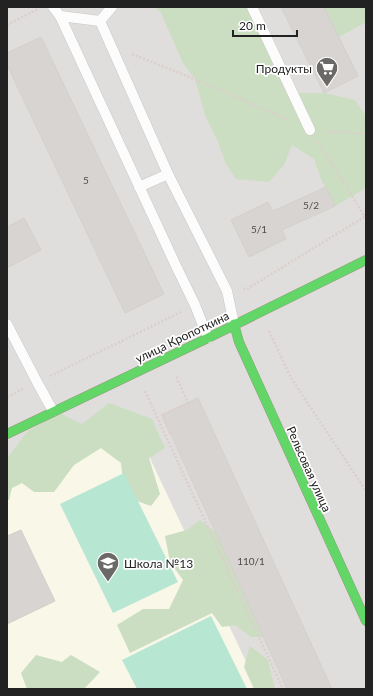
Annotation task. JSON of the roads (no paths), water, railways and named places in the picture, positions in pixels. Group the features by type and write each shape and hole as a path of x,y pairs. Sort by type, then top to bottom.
{"main road":[{"name":"улица Кропоткина","path":"7,434 208,338 366,260"},
{"name":"Рельсовая улица","path":"234,324 239,342 363,608 366,621"}],"lane":[{"path":"54,7 60,16 195,305 208,338"},
{"path":"100,21 112,7"},
{"path":"252,7 310,130"},
{"path":"60,16 100,21"},
{"path":"100,21 168,174 226,291 234,324"},
{"path":"139,187 168,174"},
{"path":"7,324 36,382 53,411"}],"place":[{"name":"Продукты","path":"327,88"},
{"name":"Школа №13","path":"108,582"}]}
